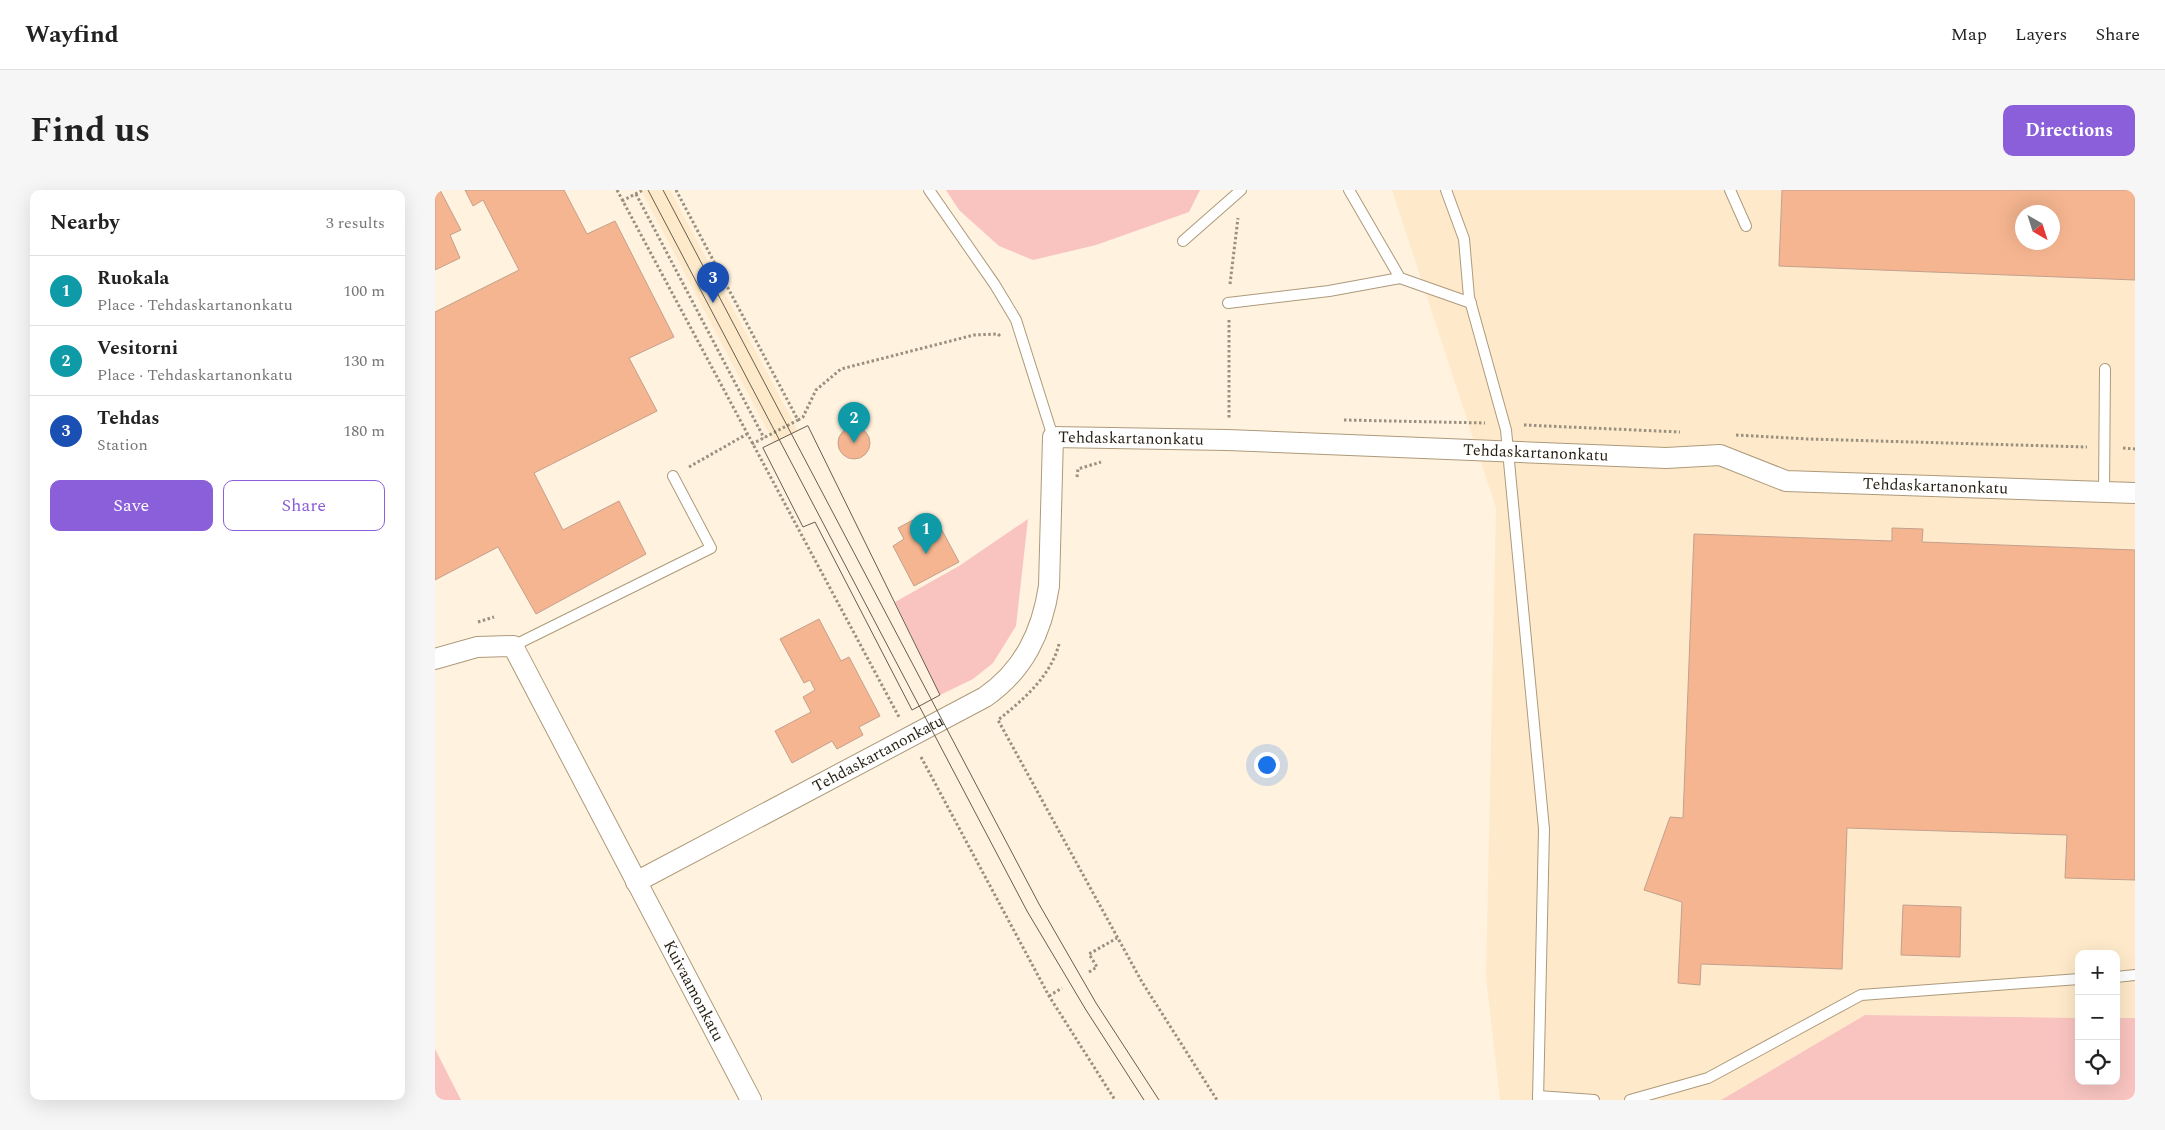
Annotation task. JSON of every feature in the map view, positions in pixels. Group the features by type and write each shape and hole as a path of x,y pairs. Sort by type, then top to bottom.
{"street":[{"name":"Tehdaskartanonkatu","path":"636,882 905,730 985,697 1001,686 1028,653 1038,634 1046,610 1049,586 1053,437 1227,440 1508,450 1666,458 1720,455 1786,481 2135,493"},
{"path":"435,659 477,647 513,646 636,882"},
{"name":"Kuivaamonkatu","path":"636,882 751,1100"}],"lane":[{"path":"929,190 995,285 1016,320 1053,437"},
{"path":"1183,242 1241,190"},
{"path":"1349,190 1400,278"},
{"path":"1446,190 1463,239 1471,303 1506,430 1544,829 1538,1098 1594,1100"},
{"path":"1730,190 1746,226"},
{"path":"1228,303 1329,291 1400,278 1471,303"},
{"path":"2104,492 2105,369"},
{"path":"513,646 711,548 673,476"},
{"path":"2120,977 2135,975"},
{"path":"1630,1100 1708,1078 1861,995 2075,979"}],"path":[{"path":"617,190 1049,996 1115,1100"},
{"path":"622,200 643,190"},
{"path":"676,190 798,420"},
{"path":"635,194 764,438"},
{"path":"1231,404 1228,303 1239,209"},
{"path":"752,444 803,417 816,390 841,369 974,335 999,334 1002,342"},
{"path":"707,458 747,434"},
{"path":"1730,434 1818,439 2135,449"},
{"path":"1076,486 1078,469 1110,460"},
{"path":"1059,642 1055,659 1026,697 998,720 1141,982 1217,1100"},
{"path":"1089,972 1097,967 1089,954 1117,937"},
{"path":"1049,996 1062,988"}],"shaded area":[{"path":"641,190 670,190 798,431 774,443"},
{"path":"946,190 1200,190 1189,212 1096,245 1033,260 999,246 959,210"},
{"path":"1392,190 2135,190 2135,1018 2120,1018 2120,950 2075,950 2075,1018 1865,1015 1721,1100 1500,1100 1486,977 1496,508"},
{"path":"1028,519 1016,626 993,663 973,679 940,695 895,602 959,566"},
{"path":"1865,1015 2075,1018 2075,1085 2120,1085 2120,1018 2135,1018 2135,1100 1721,1100"},
{"path":"435,1049 461,1100 435,1100"}],"building":[{"path":"435,190 440,190 461,230 450,235 460,258 435,270"},
{"path":"465,190 564,190 587,234 615,221 674,337 629,358 657,411 534,473 563,530 619,501 646,554 536,614 498,547 435,580 435,312 519,270 483,200 473,206"},
{"path":"1782,190 2135,190 2135,280 1779,266"},
{"path":"854,427 866,431 870,443 866,455 854,459 842,455 838,443 842,431"},
{"path":"913,520 919,530 937,521 959,562 914,586 893,546 904,539 898,528"},
{"path":"1892,528 1923,529 1922,542 2135,550 2135,880 2065,878 2067,835 1847,828 1842,969 1701,964 1700,985 1678,983 1682,902 1644,890 1670,817 1683,818 1694,534 1892,541"},
{"path":"819,619 841,661 849,657 880,716 859,727 863,735 837,749 832,741 792,763 775,731 811,712 803,697 815,690 810,680 804,683 780,639"},
{"path":"1903,905 1961,907 1960,957 1901,955"}],"tram line":[{"path":"648,190 1027,911 1086,1010 1144,1100"},
{"path":"663,190 1039,904 1096,1003 1159,1100"},
{"path":"808,426 940,695 912,710 815,522 803,527 763,448 808,426"}],"place":[{"name":"Tehdas","path":"713,303"},
{"name":"Vesitorni","path":"854,443"},
{"name":"Ruokala","path":"926,554"}]}
